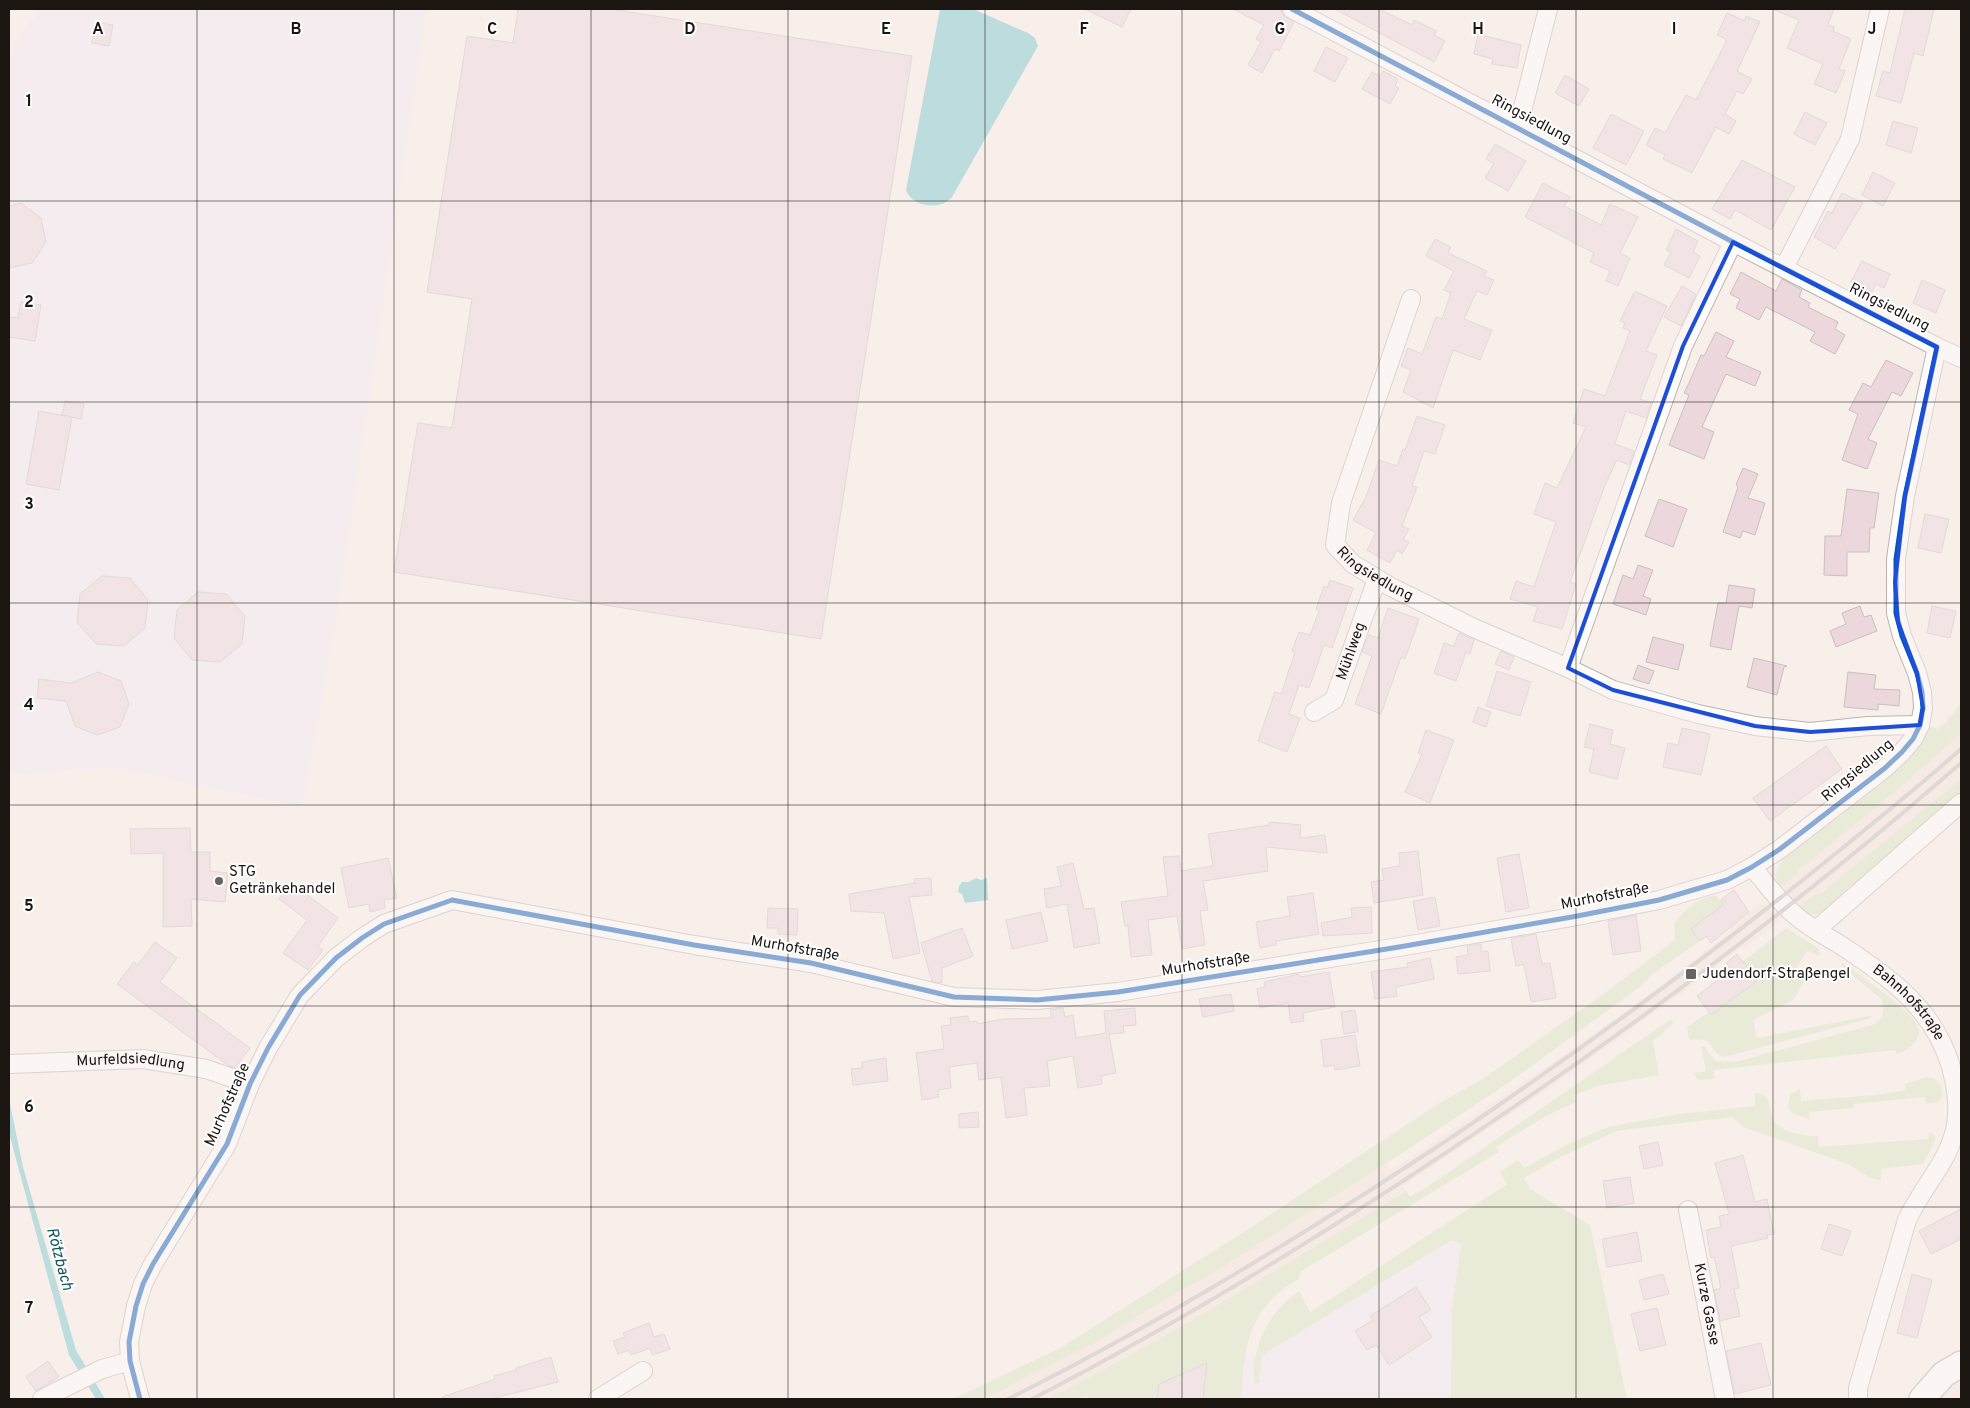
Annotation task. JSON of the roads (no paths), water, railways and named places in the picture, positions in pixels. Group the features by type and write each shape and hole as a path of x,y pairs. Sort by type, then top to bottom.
{"main road":[{"path":"1922,1399 1944,1374 1961,1364"}],"street":[{"name":"Ringsiedlung","path":"1292,9 1733,242 1937,347 1905,496 1896,567 1896,613 1922,692 1923,708 1920,725 1913,739 1885,768 1787,844 1752,867"},
{"name":"Ringsiedlung","path":"1518,127 1548,9"},
{"path":"1784,268 1850,139 1880,9"},
{"path":"1568,668 1683,346 1733,242"},
{"name":"Ringsiedlung","path":"1412,299 1341,503 1335,545 1353,564 1376,578 1476,629 1568,668 1613,690 1698,714 1755,726 1810,732 1868,726 1920,725"},
{"path":"1937,347 1961,358"},
{"name":"Mühlweg","path":"1314,712 1334,700 1376,578"},
{"path":"1752,867 1790,911 1816,930 1961,803"},
{"name":"Murhofstraße","path":"140,1399 130,1361 132,1323 144,1284 153,1264 227,1144 250,1084 268,1048 300,996 336,958 384,924 452,900 694,945 812,963 954,997 1037,1000 1118,992 1572,917 1658,900 1727,880 1752,867"},
{"name":"Bahnhofstraße","path":"1816,930 1872,967 1916,1004 1938,1034 1958,1074 1955,1132 1945,1158 1917,1200 1907,1220 1858,1388 1858,1399"},
{"name":"Murfeldsiedlung","path":"11,1064 143,1058 206,1069 250,1084"},
{"name":"Kurze Gasse","path":"1688,1210 1726,1399"},
{"path":"42,1399 102,1369 130,1361"},
{"path":"598,1399 643,1371"}],"water":[{"path":"940,9 973,9 1028,33 1035,38 1038,46 952,197 941,204 927,205 914,200 906,190"},
{"path":"976,878 981,880 987,878 988,900 965,903 962,894 958,892 959,886 962,882 969,882"},
{"path":"9,1099 23,1167 76,1350 105,1399 96,1399 69,1355 9,1133"}],"railway":[{"path":"1008,1399 1124,1338 1237,1273 1458,1133 1557,1065 1703,958 1845,846 1961,749"},
{"path":"1032,1399 1174,1322 1267,1267 1403,1181 1548,1084 1690,982 1759,929 1895,820 1961,763"}],"place":[{"name":"STG Getränkehandel","path":"219,881"},
{"name":"Judendorf-Straßengel","path":"1691,974"}],"water label":[{"name":"Rötzbach","path":"59,1259"}]}
